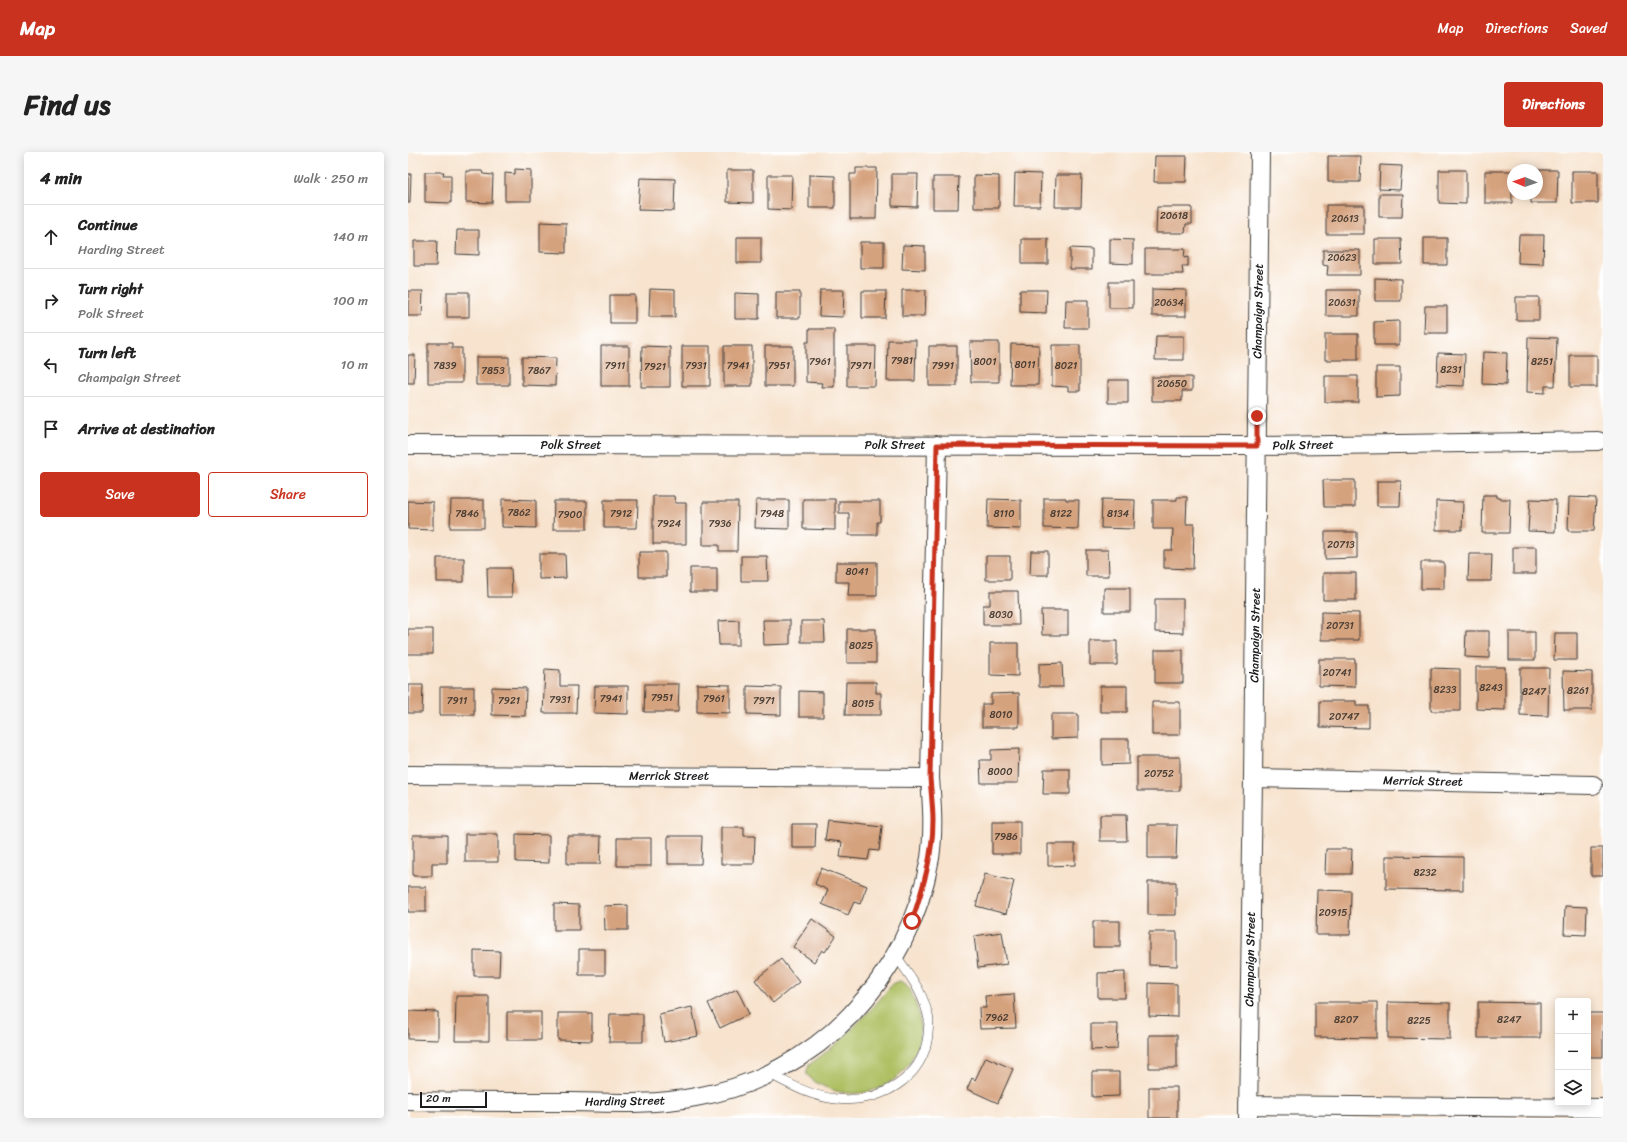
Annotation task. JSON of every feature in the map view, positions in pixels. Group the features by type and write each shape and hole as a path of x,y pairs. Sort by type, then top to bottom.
{"street":[{"name":"Champaign Street","path":"1248,1112 1260,152"},
{"name":"Polk Street","path":"408,445 1257,446 1601,441"},
{"name":"Harding Street","path":"408,1101 648,1103 696,1097 736,1086 790,1062 821,1041 846,1020 864,1001 896,956 912,921 922,891 930,856 933,821 930,778 937,445"},
{"name":"Merrick Street","path":"408,775 930,778"},
{"name":"Merrick Street","path":"1253,778 1598,783"},
{"path":"1248,1112 1603,1108"}],"lane":[{"path":"768,1073 803,1092 836,1099 868,1099 895,1086 915,1070 926,1047 929,1021 920,989 896,956"}],"green space":[{"path":"900,981 908,986 911,992 920,1023 918,1043 911,1061 899,1075 883,1086 865,1092 845,1093 825,1087 810,1078 806,1073 809,1065 840,1041 876,1004 893,983"}],"building":[{"path":"1155,156 1187,156 1186,182 1154,182"},
{"path":"1328,156 1361,156 1360,182 1328,182"},
{"path":"1380,165 1402,166 1400,190 1379,189"},
{"path":"856,168 877,168 876,219 850,219 850,174 856,174"},
{"path":"515,169 531,170 531,201 505,201 505,173 515,174"},
{"path":"727,170 753,170 753,203 727,202"},
{"path":"1439,170 1466,170 1466,204 1439,203"},
{"path":"1543,170 1558,170 1557,203 1531,203 1531,200 1543,200"},
{"path":"466,171 482,171 483,174 493,175 492,203 466,202"},
{"path":"1485,171 1507,171 1507,200 1512,200 1512,203 1485,203"},
{"path":"1572,171 1598,171 1598,203 1572,203"},
{"path":"425,172 444,172 443,175 451,175 451,203 425,202"},
{"path":"1015,173 1041,174 1040,206 1014,206"},
{"path":"408,174 411,174 410,203 408,203"},
{"path":"892,174 918,174 917,207 892,206"},
{"path":"768,175 792,175 791,210 768,209"},
{"path":"809,175 835,176 835,208 809,208"},
{"path":"974,175 999,176 999,208 974,208"},
{"path":"1056,175 1082,175 1081,207 1055,207"},
{"path":"933,177 959,177 958,209 933,209"},
{"path":"640,178 675,179 674,211 638,210"},
{"path":"1379,194 1403,194 1402,217 1379,217"},
{"path":"1326,205 1364,205 1364,234 1326,234"},
{"path":"1157,207 1192,207 1192,224 1186,224 1185,233 1156,233"},
{"path":"540,222 566,223 566,253 540,252"},
{"path":"457,230 479,230 479,255 456,254"},
{"path":"1519,235 1544,235 1543,264 1518,263"},
{"path":"737,237 761,237 761,263 737,263"},
{"path":"1424,238 1447,238 1447,265 1424,265"},
{"path":"1022,239 1048,239 1048,264 1022,264"},
{"path":"1110,239 1133,240 1133,264 1110,263"},
{"path":"1375,239 1401,239 1402,264 1375,264"},
{"path":"414,241 437,241 436,266 414,266"},
{"path":"860,242 884,242 884,268 860,268"},
{"path":"903,245 925,246 925,270 902,269"},
{"path":"1070,248 1092,249 1092,269 1070,269"},
{"path":"1145,249 1185,249 1184,258 1188,257 1188,266 1182,266 1183,274 1145,274"},
{"path":"1323,250 1360,250 1360,275 1327,275 1328,266 1323,265"},
{"path":"1375,278 1401,279 1401,301 1375,301"},
{"path":"1109,282 1133,282 1133,308 1109,308"},
{"path":"650,289 675,290 675,317 649,317"},
{"path":"1152,289 1186,290 1186,316 1152,316"},
{"path":"820,290 844,290 843,317 819,316"},
{"path":"902,290 926,290 925,316 902,316"},
{"path":"1020,290 1047,290 1046,313 1020,312"},
{"path":"1326,290 1359,290 1359,316 1326,316"},
{"path":"408,291 423,291 422,316 408,316"},
{"path":"862,291 886,291 885,318 862,318"},
{"path":"447,292 469,292 469,317 447,317"},
{"path":"776,292 800,292 800,318 776,318"},
{"path":"735,293 759,294 759,319 735,319"},
{"path":"610,295 635,295 635,323 610,323"},
{"path":"1516,297 1539,297 1539,320 1516,320"},
{"path":"1066,300 1088,300 1088,328 1065,328"},
{"path":"1425,306 1447,306 1447,333 1424,333"},
{"path":"1399,321 1399,345 1374,345 1374,322"},
{"path":"809,329 834,329 834,387 821,387 822,383 806,382 806,342 809,342"},
{"path":"1325,334 1358,334 1358,360 1325,360"},
{"path":"1156,336 1184,336 1184,360 1155,360"},
{"path":"1528,337 1557,338 1555,386 1545,386 1545,393 1527,392"},
{"path":"888,340 916,340 915,381 887,381"},
{"path":"970,342 999,342 999,382 971,382"},
{"path":"428,343 452,343 452,348 462,348 462,383 428,383"},
{"path":"1011,344 1039,345 1038,385 1010,385"},
{"path":"1052,345 1080,345 1080,391 1068,391 1068,387 1052,386"},
{"path":"601,346 629,346 629,386 601,386"},
{"path":"642,346 670,347 670,387 641,387"},
{"path":"682,346 710,346 710,386 682,386"},
{"path":"724,346 752,346 752,386 724,386"},
{"path":"765,346 793,346 793,386 765,386"},
{"path":"847,346 876,346 875,386 847,386"},
{"path":"929,346 957,346 957,386 929,386"},
{"path":"1483,352 1507,353 1506,385 1482,384"},
{"path":"1438,353 1465,354 1464,386 1437,385"},
{"path":"408,355 415,355 414,383 408,383"},
{"path":"1570,355 1597,355 1597,387 1570,387"},
{"path":"476,357 509,357 509,385 476,385"},
{"path":"522,357 556,358 555,386 522,385"},
{"path":"1376,367 1400,367 1400,396 1376,397"},
{"path":"1325,376 1358,376 1358,402 1325,402"},
{"path":"1152,377 1192,377 1192,391 1182,391 1182,401 1152,401"},
{"path":"1108,380 1128,380 1128,403 1108,403"},
{"path":"1323,480 1355,480 1355,507 1324,507"},
{"path":"1377,481 1401,481 1400,506 1377,506"},
{"path":"1483,495 1497,495 1497,498 1500,499 1510,499 1509,533 1482,533"},
{"path":"653,496 674,496 675,503 686,503 686,544 653,544"},
{"path":"1177,497 1187,497 1186,524 1194,524 1193,569 1164,568 1164,550 1172,550 1173,529 1153,529 1153,500 1177,500"},
{"path":"1569,497 1596,498 1594,531 1568,531"},
{"path":"1044,498 1066,498 1066,500 1079,500 1078,529 1044,528"},
{"path":"502,499 536,500 536,528 502,527"},
{"path":"803,499 835,499 835,530 803,529"},
{"path":"988,499 1021,500 1021,529 987,528"},
{"path":"1102,499 1135,500 1134,529 1101,528"},
{"path":"1530,499 1556,500 1555,532 1528,531"},
{"path":"451,500 484,500 484,528 450,528"},
{"path":"604,500 638,500 637,528 604,528"},
{"path":"756,500 789,500 789,529 755,528"},
{"path":"408,501 433,502 433,530 408,529"},
{"path":"554,501 587,501 587,529 553,529"},
{"path":"839,501 880,501 880,522 877,522 877,535 849,535 849,513 839,513"},
{"path":"1436,501 1463,502 1462,530 1436,530"},
{"path":"703,502 738,502 737,551 719,551 719,545 703,545"},
{"path":"1325,532 1357,532 1357,558 1325,559"},
{"path":"1513,547 1536,547 1536,574 1513,574"},
{"path":"1086,550 1108,550 1109,576 1086,576"},
{"path":"1031,551 1048,551 1048,575 1030,575"},
{"path":"639,552 666,552 666,577 639,577"},
{"path":"539,554 565,554 566,578 539,579"},
{"path":"1469,554 1492,554 1491,581 1468,581"},
{"path":"741,556 767,556 768,581 741,581"},
{"path":"986,556 1010,556 1010,580 986,580"},
{"path":"437,558 464,558 464,582 437,582"},
{"path":"836,562 877,562 877,596 848,596 849,582 836,582"},
{"path":"1421,562 1444,562 1444,589 1421,589"},
{"path":"487,568 511,568 512,597 488,597"},
{"path":"690,568 717,568 717,592 690,592"},
{"path":"1323,573 1356,573 1356,600 1323,600"},
{"path":"1104,588 1130,588 1130,612 1104,612"},
{"path":"990,591 1018,591 1019,625 983,625 983,605 990,605"},
{"path":"1155,599 1183,599 1183,633 1155,632"},
{"path":"1041,610 1068,610 1068,635 1042,635"},
{"path":"1321,612 1359,613 1359,640 1321,640"},
{"path":"739,620 739,645 719,645 718,621"},
{"path":"763,620 790,620 790,644 764,645"},
{"path":"801,621 824,621 825,642 801,642"},
{"path":"408,629 433,629 433,654 408,654"},
{"path":"847,629 876,629 876,663 847,663"},
{"path":"1466,631 1489,631 1489,658 1465,657"},
{"path":"1509,632 1535,632 1535,660 1509,660"},
{"path":"1555,633 1577,633 1577,660 1554,660"},
{"path":"1090,641 1117,641 1117,665 1090,665"},
{"path":"990,643 1018,643 1018,676 990,675"},
{"path":"1155,650 1183,650 1183,683 1155,683"},
{"path":"1319,659 1355,659 1355,687 1319,686"},
{"path":"1062,663 1063,687 1039,687 1039,664"},
{"path":"1476,667 1505,667 1505,710 1476,709"},
{"path":"1431,668 1460,669 1460,711 1431,711"},
{"path":"1520,668 1549,668 1548,716 1520,715"},
{"path":"545,669 560,670 560,686 577,686 576,713 543,713"},
{"path":"1563,671 1592,672 1592,710 1564,710"},
{"path":"846,682 876,682 876,693 881,693 881,715 845,715"},
{"path":"645,684 679,684 678,712 644,712"},
{"path":"697,684 730,685 730,713 697,712"},
{"path":"408,685 423,685 422,713 408,713"},
{"path":"595,686 628,686 628,714 594,713"},
{"path":"747,686 781,687 781,715 747,714"},
{"path":"1100,686 1127,686 1127,712 1100,712"},
{"path":"440,687 474,687 474,715 440,715"},
{"path":"492,687 526,688 525,716 492,715"},
{"path":"799,691 823,692 823,717 799,717"},
{"path":"1019,693 1019,727 982,727 982,704 991,704 991,694"},
{"path":"1320,701 1356,701 1356,706 1369,706 1369,728 1320,727"},
{"path":"1152,702 1180,702 1180,735 1152,735"},
{"path":"1051,714 1078,714 1078,738 1051,739"},
{"path":"1102,739 1129,739 1129,764 1102,765"},
{"path":"1019,749 1018,783 981,783 980,760 991,760 991,750"},
{"path":"1137,757 1180,757 1180,791 1137,791"},
{"path":"1044,769 1070,769 1070,794 1043,794"},
{"path":"1100,815 1126,815 1127,841 1100,841"},
{"path":"828,820 882,826 879,851 870,850 868,860 840,857 842,842 825,840"},
{"path":"992,821 1020,821 1020,854 992,854"},
{"path":"792,824 816,824 815,848 792,848"},
{"path":"1148,825 1177,825 1176,858 1148,858"},
{"path":"721,827 744,827 744,836 755,836 754,864 721,864"},
{"path":"465,834 498,834 498,862 465,862"},
{"path":"516,834 549,835 549,863 516,862"},
{"path":"413,835 447,835 447,863 432,863 432,876 413,876"},
{"path":"567,836 601,836 600,864 567,864"},
{"path":"668,836 702,836 701,864 668,864"},
{"path":"617,838 651,838 651,866 617,866"},
{"path":"1048,844 1075,844 1075,865 1048,866"},
{"path":"1591,848 1603,848 1603,876 1591,876"},
{"path":"1326,849 1352,849 1351,874 1325,874"},
{"path":"1386,856 1463,857 1463,890 1386,889"},
{"path":"821,868 867,886 860,904 854,902 848,915 822,904 828,890 815,884"},
{"path":"985,874 1014,881 1006,914 976,906"},
{"path":"1148,882 1176,882 1176,915 1148,915"},
{"path":"408,887 426,887 426,912 408,912"},
{"path":"1317,890 1351,891 1350,935 1316,935"},
{"path":"554,904 579,905 579,930 554,930"},
{"path":"628,905 628,930 605,930 604,906"},
{"path":"1565,906 1587,907 1586,935 1564,934"},
{"path":"812,919 836,936 825,952 822,950 814,962 793,947"},
{"path":"1093,921 1120,921 1120,947 1093,947"},
{"path":"1002,932 1007,964 978,968 974,936"},
{"path":"1149,932 1177,932 1177,966 1149,965"},
{"path":"579,949 605,949 605,975 579,975"},
{"path":"474,950 500,951 499,976 474,976"},
{"path":"781,959 799,982 773,1003 755,980"},
{"path":"1125,972 1125,998 1098,998 1098,973"},
{"path":"1149,983 1177,984 1177,1017 1149,1016"},
{"path":"737,989 749,1014 720,1028 708,1003"},
{"path":"1014,994 1016,1028 980,1029 979,1008 986,1008 985,996"},
{"path":"456,996 489,996 489,1041 455,1041"},
{"path":"1315,1002 1377,1002 1377,1038 1315,1037"},
{"path":"1388,1002 1450,1003 1450,1039 1388,1038"},
{"path":"1478,1002 1540,1003 1540,1038 1478,1038"},
{"path":"692,1007 698,1036 664,1042 659,1014"},
{"path":"408,1011 438,1012 438,1040 408,1039"},
{"path":"507,1012 541,1012 541,1040 507,1040"},
{"path":"558,1013 592,1013 592,1041 558,1040"},
{"path":"1591,1013 1603,1013 1603,1057 1591,1057"},
{"path":"610,1014 643,1014 643,1042 609,1042"},
{"path":"1091,1024 1118,1024 1117,1049 1091,1050"},
{"path":"1149,1035 1177,1035 1177,1068 1149,1068"},
{"path":"986,1057 1013,1069 998,1103 967,1089 972,1078 975,1080"},
{"path":"1092,1072 1119,1072 1119,1096 1092,1097"},
{"path":"1149,1087 1177,1087 1177,1118 1149,1118"}],"route":[{"path":"912,921 922,891 930,856 933,821 930,778 937,445 1257,446 1257,416"}]}
